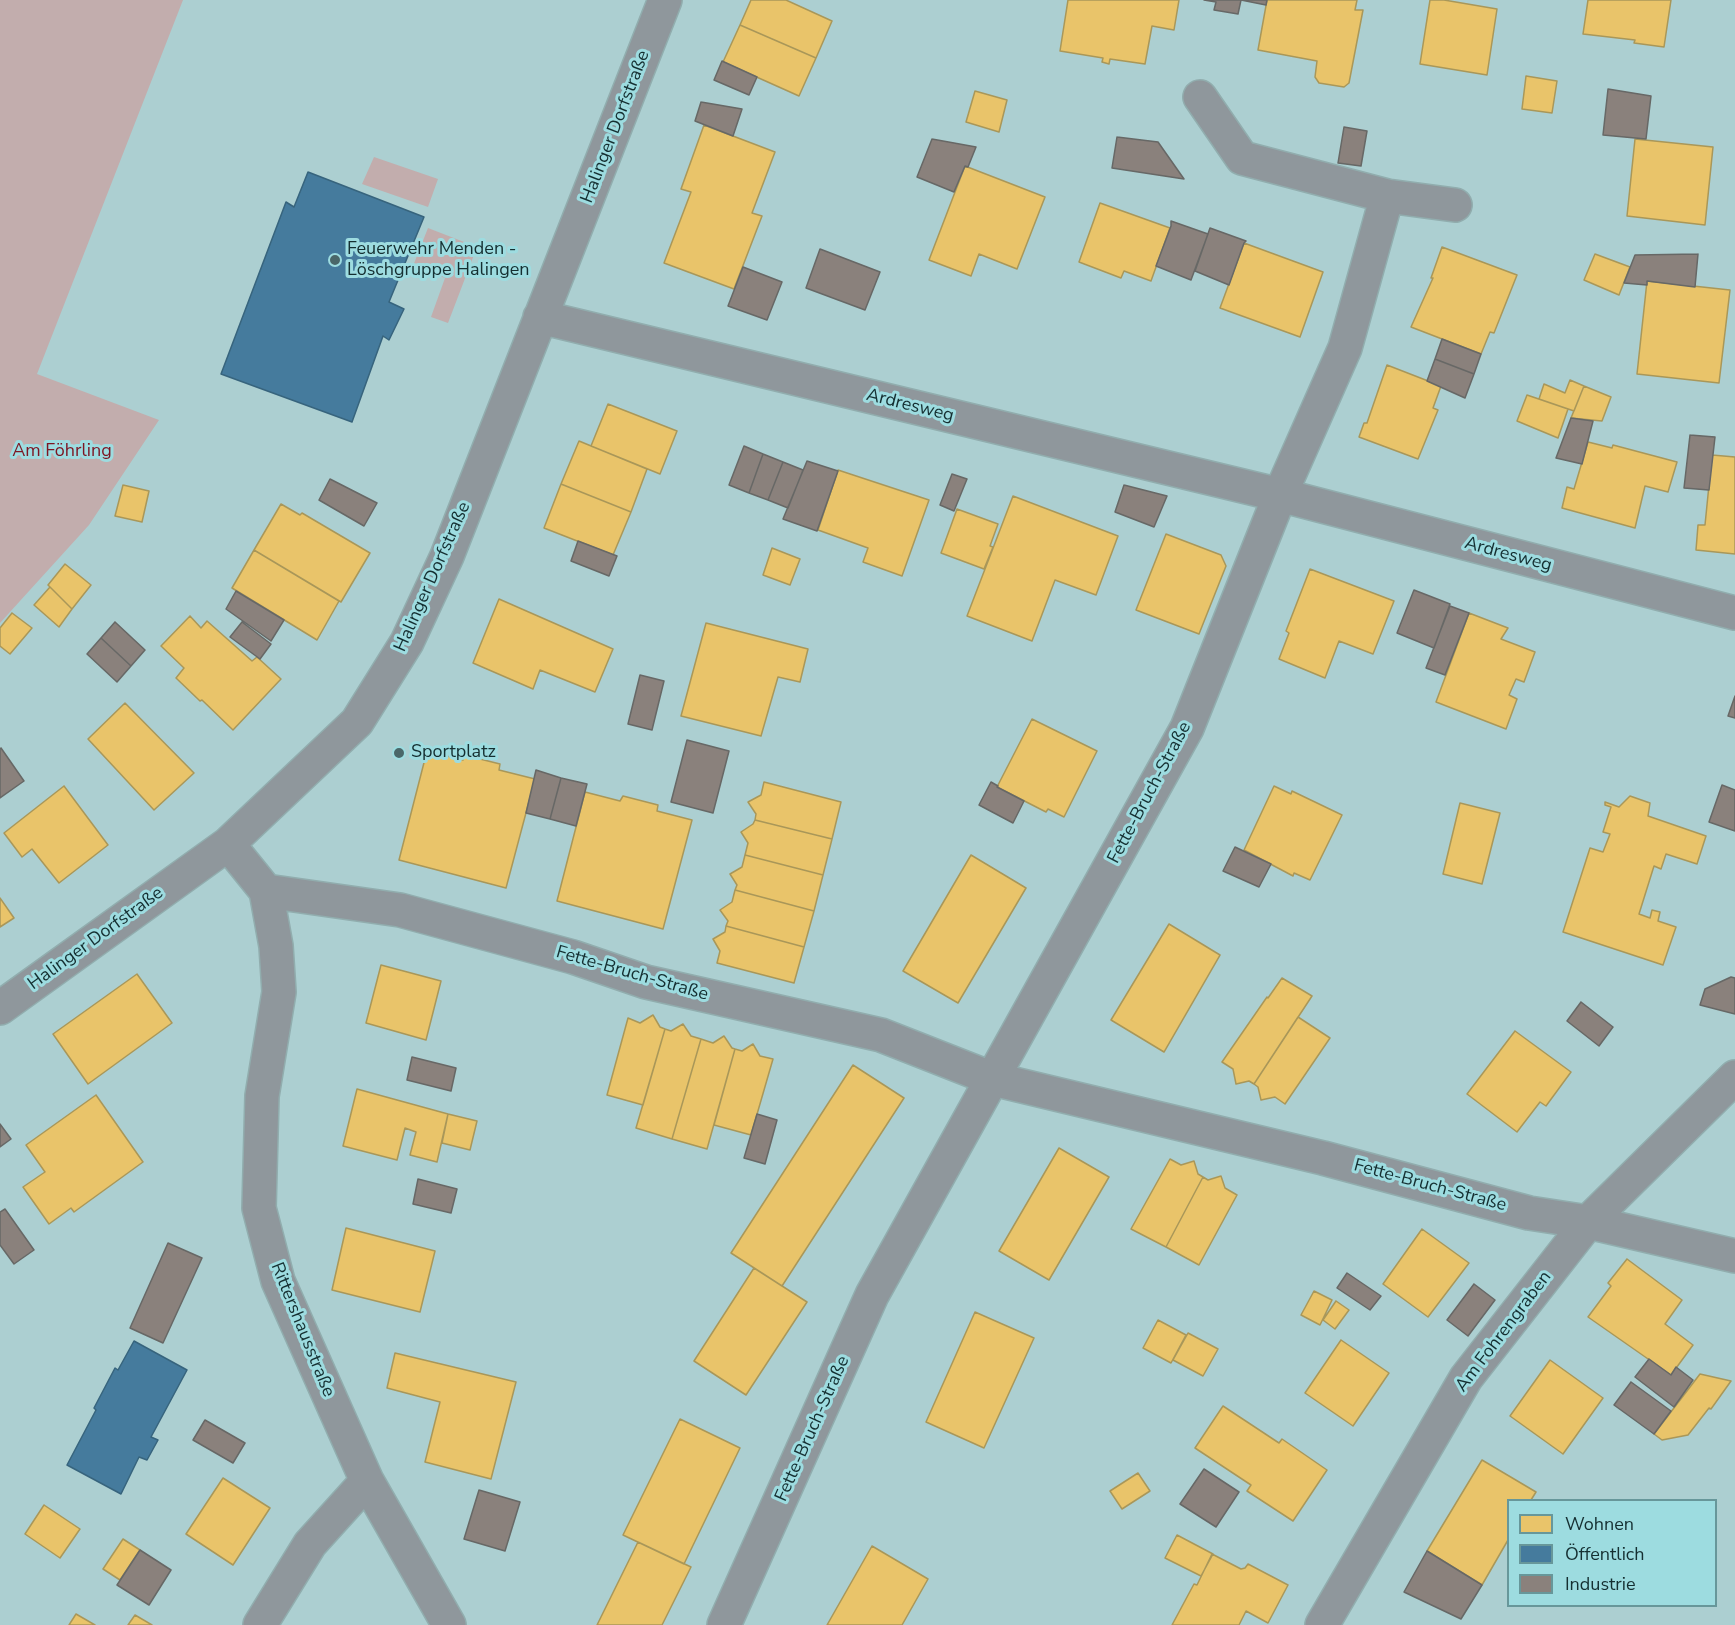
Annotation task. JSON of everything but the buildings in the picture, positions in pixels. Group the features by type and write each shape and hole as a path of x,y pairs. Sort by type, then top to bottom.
{"street":[{"name":"Halinger Dorfstraße","path":"0,1008 228,844 357,722 407,642 447,556 665,0"},
{"path":"1200,97 1242,158 1387,196 1455,205"},
{"path":"1280,495 1345,348 1387,196"},
{"name":"Ardresweg","path":"540,317 1280,495 1735,614"},
{"name":"Fette-Bruch-Straße","path":"724,1625 872,1295 1186,728 1280,495"},
{"name":"Rittershausstraße","path":"228,844 266,891 276,946 279,992 262,1096 259,1208 278,1281 367,1481 449,1625"},
{"name":"Fette-Bruch-Straße","path":"266,891 400,910 573,957 646,982 881,1035 993,1079 1323,1158 1530,1213 1588,1222 1735,1256"},
{"name":"Am Fohrengraben","path":"1322,1625 1466,1378 1588,1222 1735,1077"},
{"path":"260,1625 310,1544 367,1481"}],"green space":[{"name":"Am Föhrling","path":"0,0 183,0 37,374 159,420 89,525 0,623"},
{"path":"374,157 438,179 428,207 362,184"},
{"path":"428,228 477,247 448,323 431,317 445,278 413,266"}],"place":[{"name":"Feuerwehr Menden - Löschgruppe Halingen","path":"335,260"},
{"name":"Sportplatz","path":"399,753"}]}
